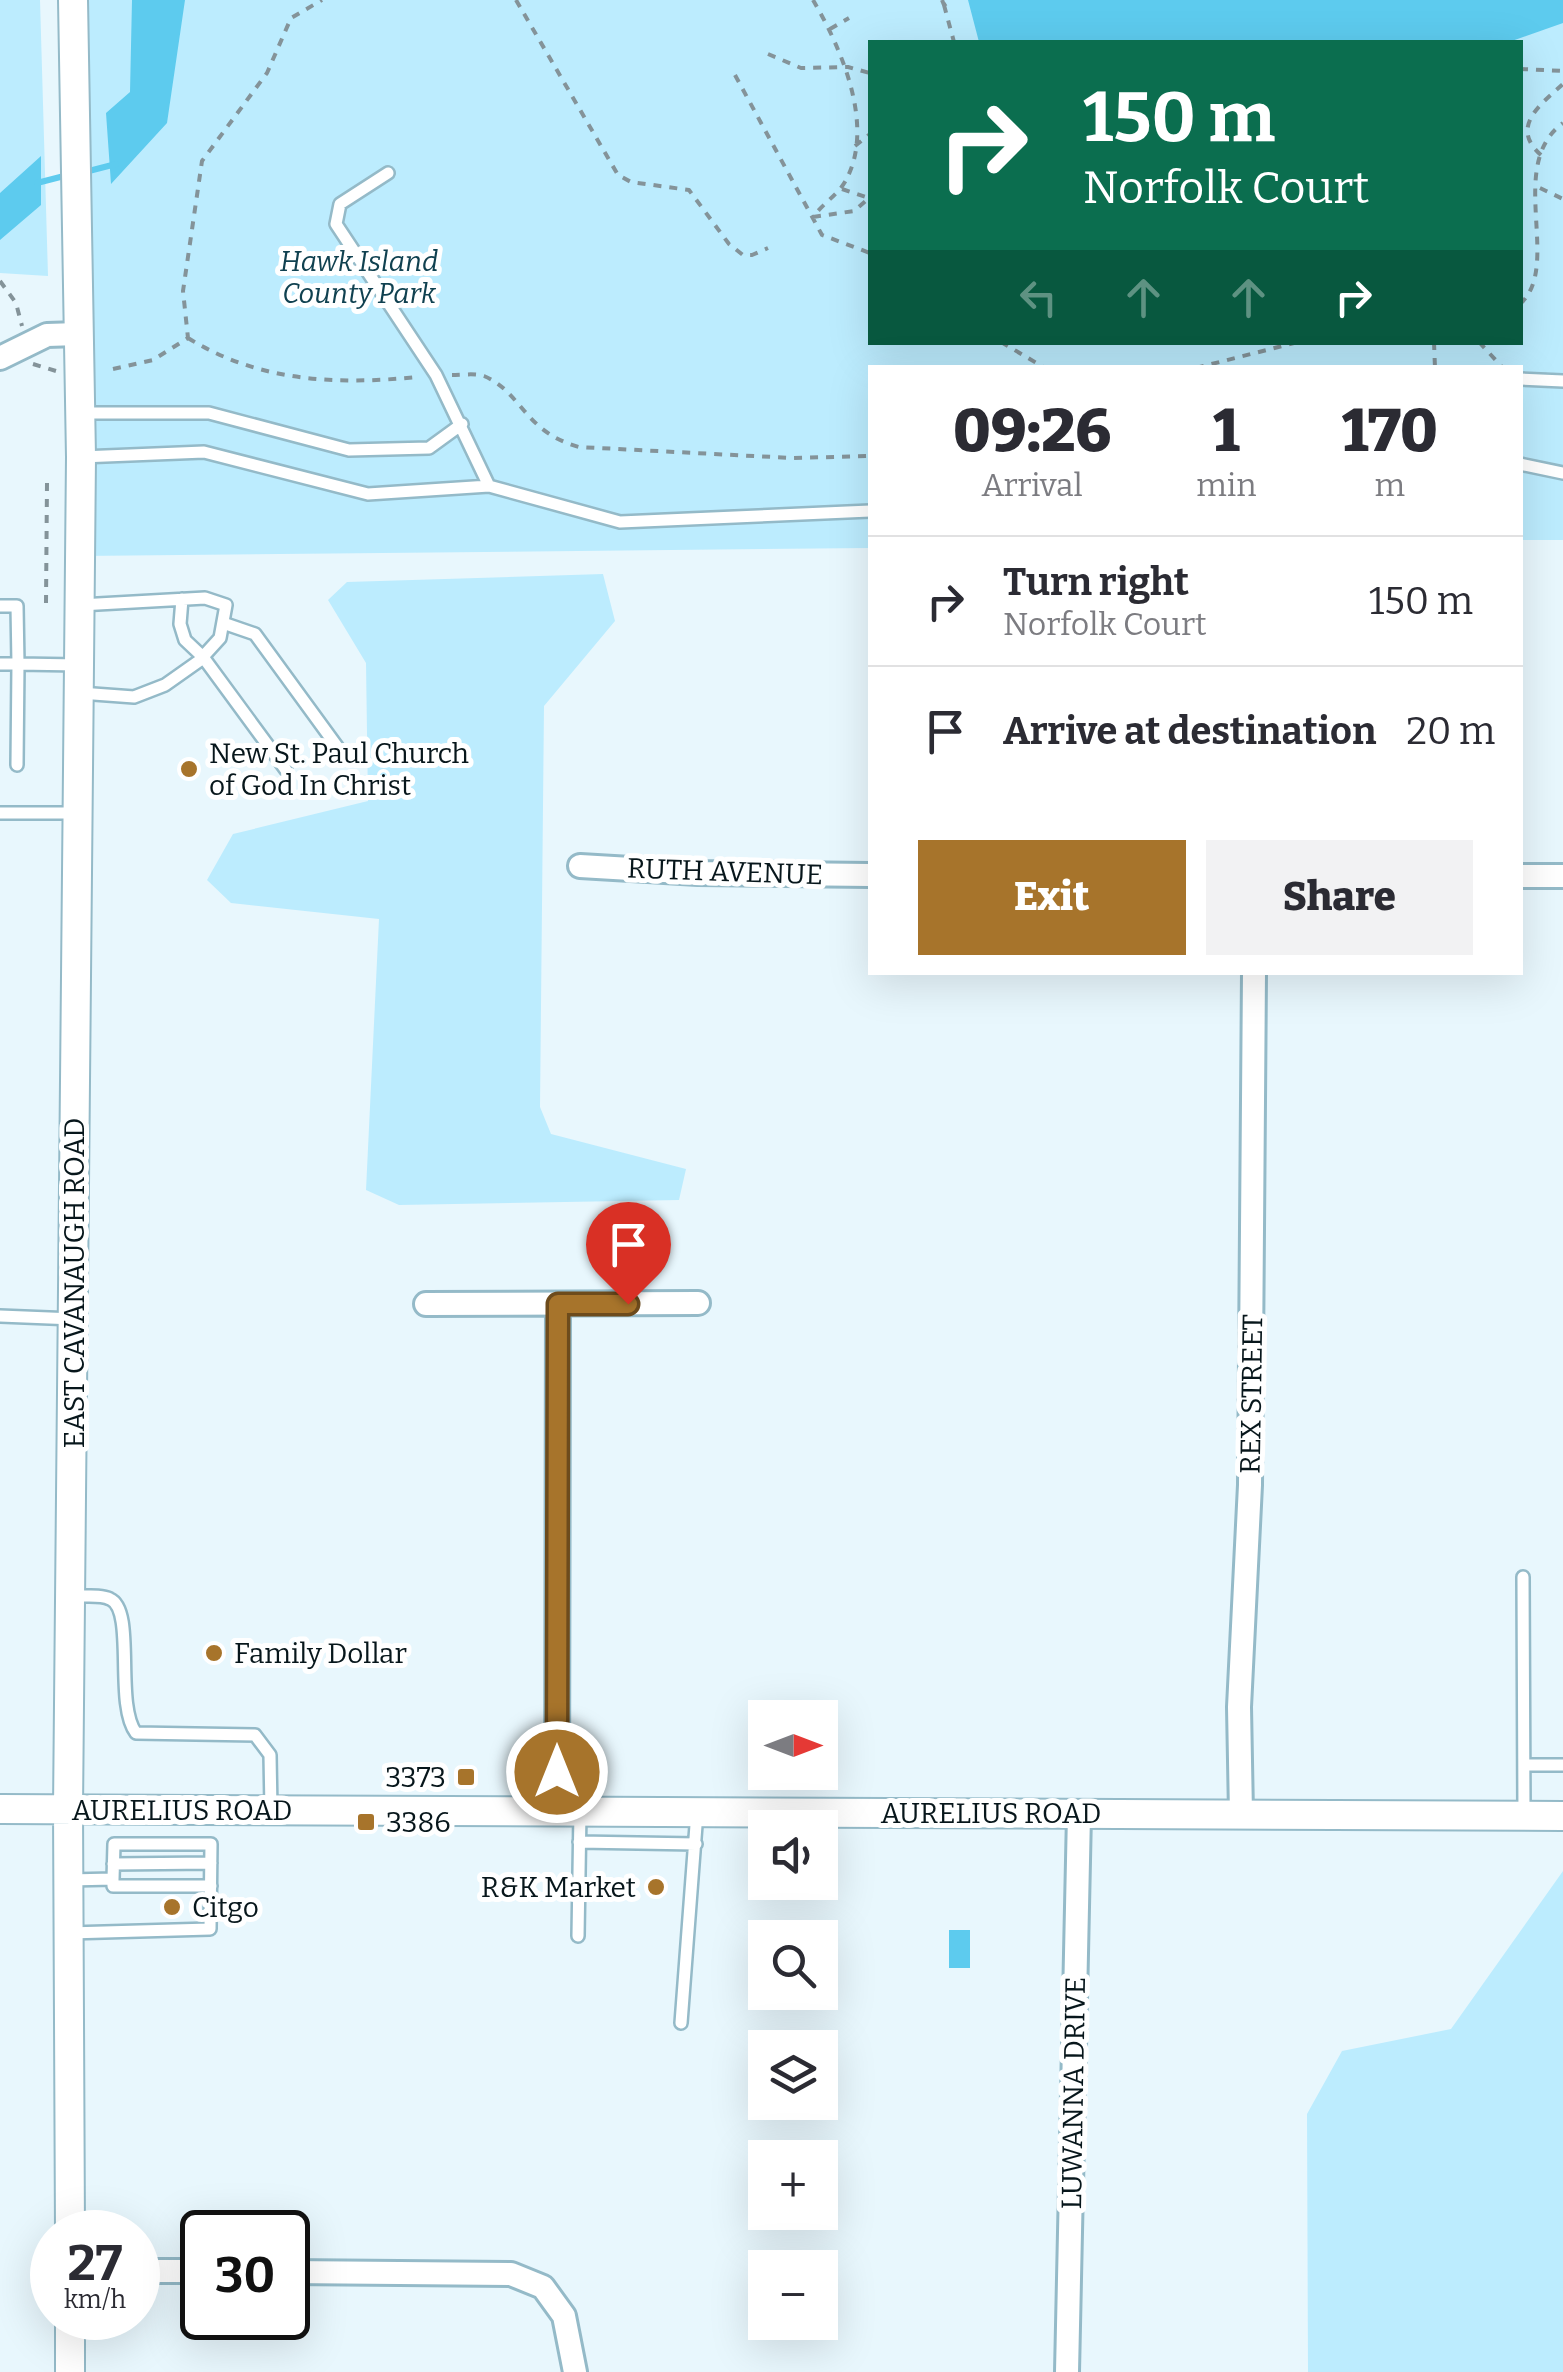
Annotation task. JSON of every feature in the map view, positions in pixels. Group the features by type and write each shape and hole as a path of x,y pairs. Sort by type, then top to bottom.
{"street":[{"name":"EAST CAVANAUGH ROAD","path":"70,2210 68,1809 81,457 73,0"},
{"path":"0,358 47,335 78,334"},
{"name":"RUTH AVENUE","path":"580,866 698,874 868,875"},
{"path":"1523,876 1563,876"},
{"name":"REX STREET","path":"1241,1814 1240,1668 1250,1485 1254,975"},
{"path":"426,1304 698,1303"},
{"path":"558,1304 568,1811"},
{"name":"AURELIUS ROAD","path":"0,1809 1563,1816"},
{"name":"LUWANNA DRIVE","path":"1067,2372 1079,1814"},
{"path":"310,2272 512,2274 543,2286 564,2316 575,2372"},
{"path":"70,2340 70,2372"}],"lane":[{"path":"388,173 340,204 336,224 436,375 489,486"},
{"path":"1523,379 1563,381"},
{"path":"81,413 210,413 349,450 429,448 462,424"},
{"path":"81,457 204,452 368,494 489,486 620,522 868,510"},
{"path":"1523,465 1563,474"},
{"path":"0,664 18,664 79,679 134,697 165,685 203,657 220,638 226,605 204,598 80,605"},
{"path":"182,599 180,624 185,640 203,657 286,770"},
{"path":"0,606 17,606 17,766"},
{"path":"223,623 254,634 341,752"},
{"path":"0,813 78,813"},
{"path":"0,1316 74,1319"},
{"path":"1523,1577 1524,1816"},
{"path":"71,1596 108,1598 118,1604 124,1623 125,1718 136,1733 255,1735 270,1754 271,1810"},
{"path":"1524,1765 1563,1765"},
{"path":"568,1811 579,1842 578,1936"},
{"path":"681,2024 697,1812"},
{"path":"579,1842 696,1844"},
{"path":"69,1933 210,1929 211,1886 211,1844 114,1844 113,1886 211,1886"},
{"path":"113,1864 211,1864"},
{"path":"69,1880 113,1879"}],"path":[{"path":"188,338 183,291 202,161 267,73 292,18 322,0"},
{"path":"516,0 618,176 631,182 688,190 735,250 752,255 768,248"},
{"path":"813,0 848,67 855,146 850,174 841,189 813,216"},
{"path":"952,0 943,2 953,40"},
{"path":"830,29 849,18"},
{"path":"768,54 801,68 848,67 868,73"},
{"path":"1523,69 1563,71"},
{"path":"735,75 822,235 868,252"},
{"path":"1542,155 1532,146 1527,122 1531,113 1563,84"},
{"path":"1523,300 1540,279 1542,155 1547,134 1563,122"},
{"path":"855,146 868,136"},
{"path":"1539,188 1563,199"},
{"path":"841,189 868,199"},
{"path":"813,216 854,211 868,200"},
{"path":"112,370 153,360 188,338"},
{"path":"188,338 220,358 276,375 380,380 482,375 502,388 524,416 554,440 579,447 792,458 868,456"},
{"path":"1006,345 1040,365"},
{"path":"1208,365 1286,345"},
{"path":"1483,345 1499,365"},
{"path":"46,603 47,483"}],"green space":[{"path":"0,0 40,0 48,276 0,273"},
{"name":"Hawk Island County Park","path":"79,0 1563,0 1563,540 1523,540 1523,365 868,365 868,548 80,556"},
{"path":"603,574 615,621 544,706 540,1107 551,1134 686,1169 679,1200 399,1205 366,1190 379,919 231,903 207,880 233,834 368,801 366,663 328,600 347,582"},
{"path":"1563,1871 1563,2372 1308,2372 1307,2114 1342,2051 1451,2029"}],"water":[{"path":"132,0 185,0 167,123 111,184 106,113 130,92"},
{"path":"968,0 1563,0 1563,23 1515,40 978,40"},
{"path":"41,156 41,205 0,240 0,193"},
{"path":"949,1930 970,1930 970,1968 949,1968"}],"waterway":[{"path":"85,172 116,164"},
{"path":"37,183 68,175"}],"place":[{"name":"New St. Paul Church of God In Christ","path":"189,769"},
{"name":"Family Dollar","path":"214,1653"},
{"name":"3373","path":"466,1777"},
{"name":"3386","path":"366,1822"},
{"name":"R&K Market","path":"656,1887"},
{"name":"Citgo","path":"172,1907"}],"route":[{"path":"557,1772 558,1304 628,1304"}]}
